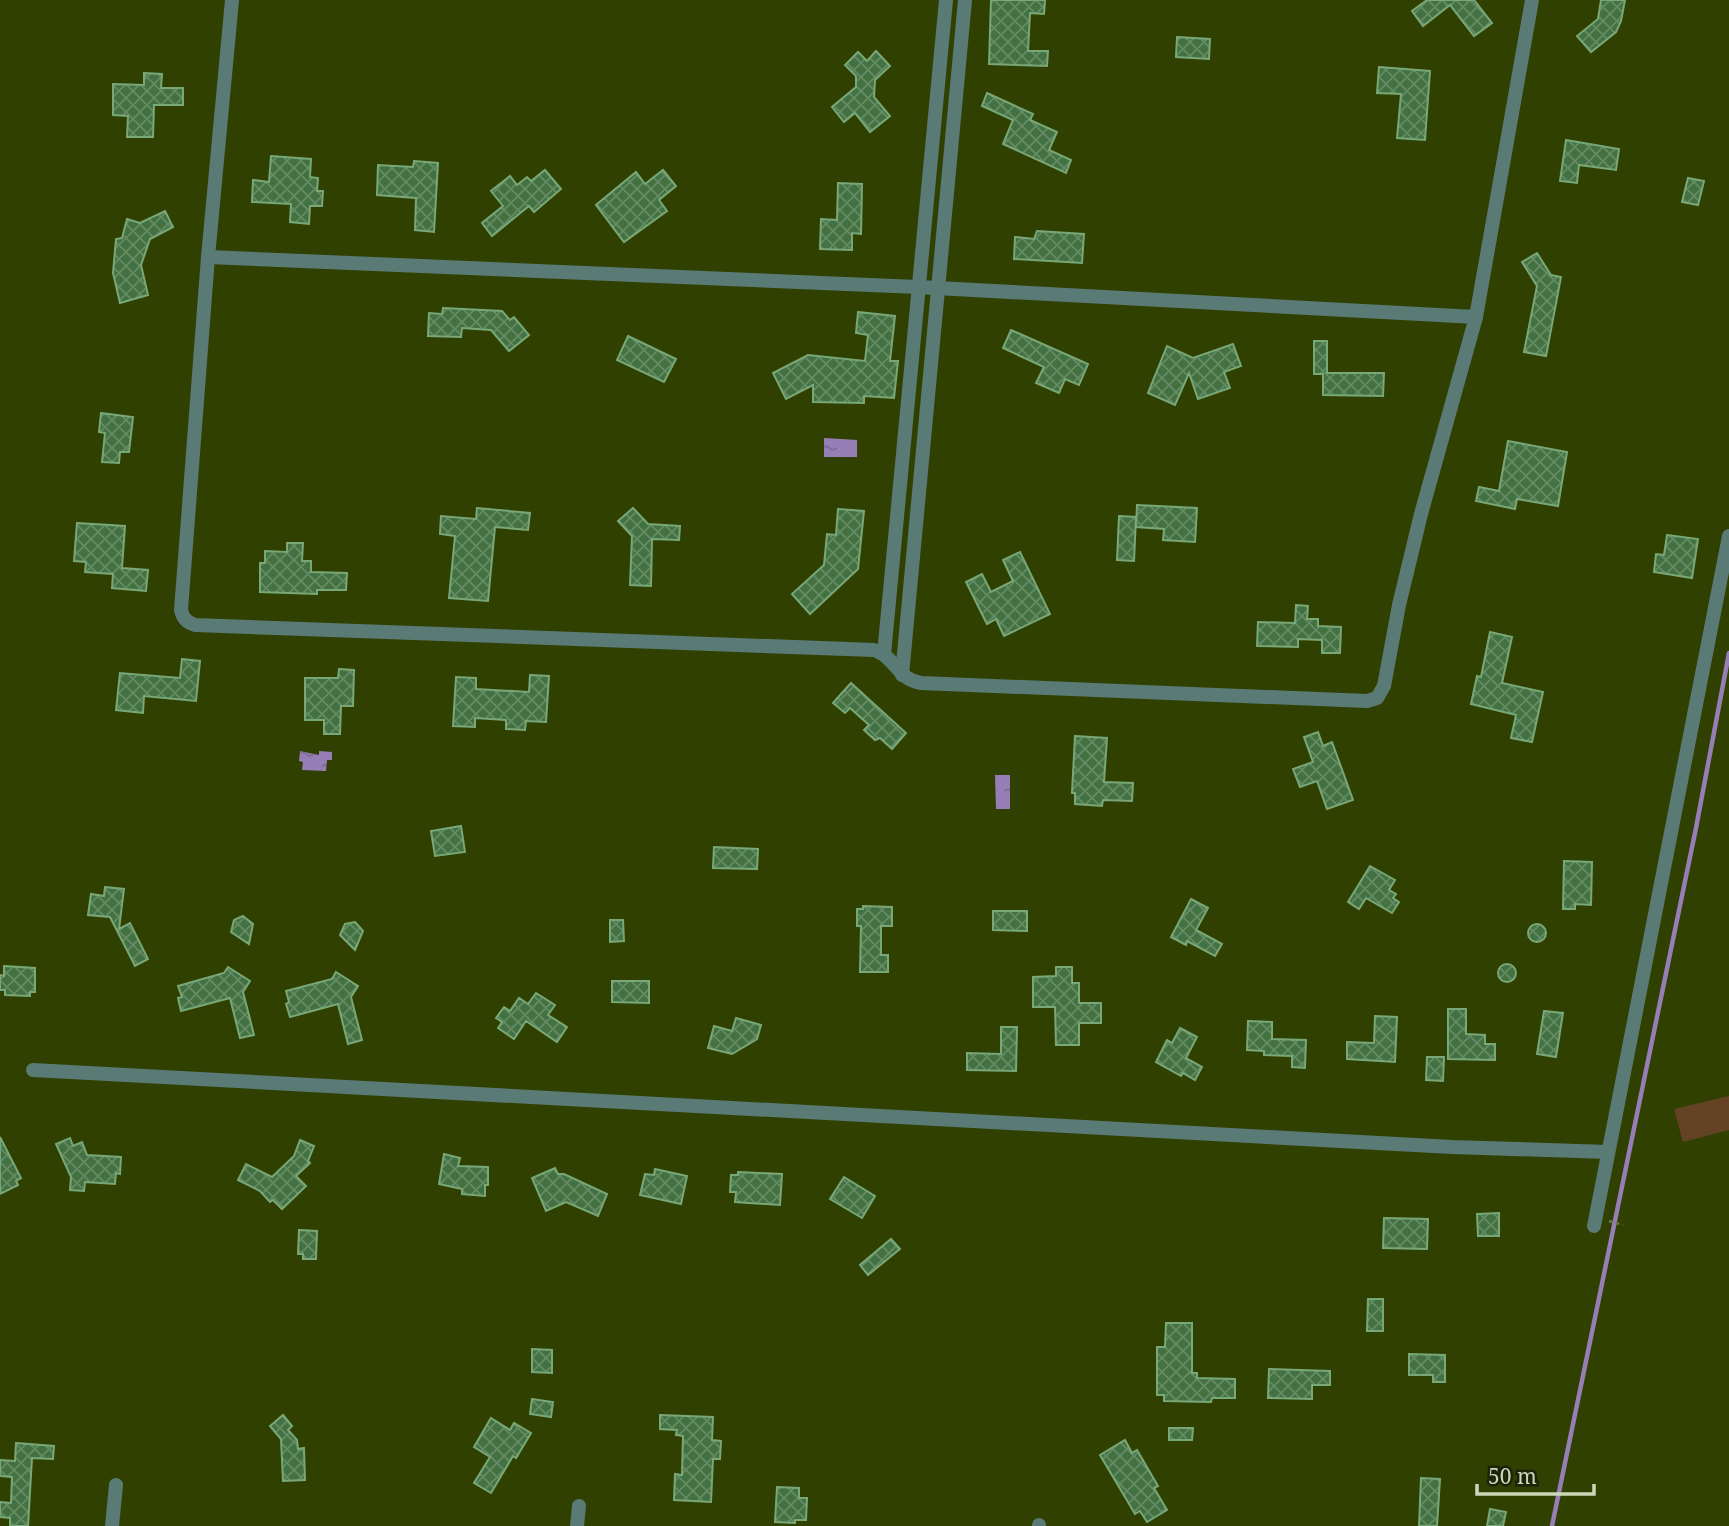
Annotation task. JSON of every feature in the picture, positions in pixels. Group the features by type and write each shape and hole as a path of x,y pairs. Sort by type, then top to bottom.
{"street":[{"path":"232,0 208,257 181,610 184,620 195,625 874,650 884,654 902,675 921,683 1367,701 1377,698 1384,686 1420,513 1476,317 1532,0"},
{"path":"884,654 946,0"},
{"path":"902,675 965,0"},
{"path":"208,257 918,287 1476,317"},
{"path":"1594,1226 1729,536"},
{"path":"33,1070 1452,1147 1608,1152"},
{"path":"112,1526 116,1485"},
{"path":"577,1526 579,1506"}],"path":[{"path":"1608,1220 1623,1225"}],"shaded area":[{"path":"1729,1096 1729,1130 1683,1142 1674,1109"}],"water":[{"path":"824,438 857,440 857,457 824,457"},
{"path":"300,751 319,755 319,751 332,752 332,760 327,760 326,771 302,770"},
{"path":"995,775 1010,775 1010,809 996,809"}],"building":[{"path":"991,0 1045,0 1044,14 1030,13 1028,51 1048,51 1047,66 989,64"},
{"path":"1427,0 1474,0 1492,23 1474,36 1450,5 1423,26 1412,11"},
{"path":"1601,0 1625,0 1616,32 1591,52 1577,36 1598,19"},
{"path":"1177,37 1210,39 1209,59 1176,57"},
{"path":"876,51 890,66 875,80 874,97 890,116 870,132 855,113 844,122 832,107 856,87 856,76 845,65 858,52 867,61"},
{"path":"1379,67 1430,71 1425,140 1397,138 1401,94 1377,93"},
{"path":"144,73 162,74 161,88 183,88 183,105 154,105 153,137 127,137 128,116 113,115 113,84 144,85"},
{"path":"987,93 1033,114 1030,120 1057,132 1049,150 1071,160 1066,173 1003,144 1013,120 982,106"},
{"path":"1566,140 1619,149 1616,170 1579,165 1577,183 1560,181"},
{"path":"271,156 311,159 310,177 318,178 317,191 323,191 322,206 310,206 309,224 290,222 291,204 252,202 253,180 269,182"},
{"path":"414,161 438,163 434,232 415,230 416,198 377,195 378,165 413,167"},
{"path":"545,170 561,189 534,212 529,206 492,236 482,223 503,206 491,191 510,176 517,185 527,177 531,181"},
{"path":"663,170 676,186 659,200 667,211 624,242 596,205 636,172 645,184"},
{"path":"1688,178 1704,181 1698,205 1682,202"},
{"path":"838,183 862,184 861,234 852,233 852,250 820,249 821,219 837,220"},
{"path":"165,211 173,227 150,239 141,265 148,295 120,303 113,273 116,239 122,238 127,219 140,223"},
{"path":"1037,231 1084,234 1082,263 1014,259 1015,237 1034,239"},
{"path":"1537,253 1551,275 1561,277 1546,356 1524,352 1537,286 1522,262"},
{"path":"443,308 502,311 510,320 514,317 529,335 509,351 491,330 462,328 461,337 428,336 429,313 442,314"},
{"path":"858,312 895,316 890,361 898,361 894,398 864,396 864,403 813,402 813,385 786,399 773,373 808,355 865,361 868,335 856,333"},
{"path":"1011,330 1088,364 1079,385 1065,379 1059,393 1036,383 1044,367 1003,348"},
{"path":"628,336 676,359 664,382 617,360"},
{"path":"1314,341 1327,341 1327,373 1384,373 1383,396 1323,395 1323,374 1314,374"},
{"path":"1233,344 1241,366 1224,372 1230,388 1198,399 1189,373 1175,405 1148,393 1167,346 1193,358"},
{"path":"101,413 133,417 129,452 120,452 119,463 102,462 105,433 99,432"},
{"path":"1508,441 1567,452 1558,506 1517,499 1515,509 1476,501 1479,487 1499,491"},
{"path":"1137,505 1197,508 1195,542 1163,540 1164,529 1136,527"},
{"path":"477,508 530,513 528,530 495,527 488,601 449,598 455,536 440,534 441,516 476,519"},
{"path":"633,508 648,524 680,526 679,540 652,539 651,586 630,585 632,536 618,521"},
{"path":"838,509 864,511 858,569 810,614 792,594 824,565 827,534 836,535"},
{"path":"1119,516 1136,517 1134,561 1117,560"},
{"path":"77,523 125,526 122,568 148,570 146,591 112,588 113,574 85,572 86,562 74,561"},
{"path":"1667,535 1698,539 1692,578 1654,572 1656,554 1664,555"},
{"path":"287,543 303,543 302,561 311,561 311,572 347,573 346,590 317,590 317,594 260,592 260,563 265,563 265,551 287,552"},
{"path":"1020,552 1050,614 1004,636 996,619 987,624 966,582 982,574 991,592 1013,581 1003,560"},
{"path":"1296,605 1308,606 1307,619 1318,619 1318,626 1341,627 1340,653 1322,653 1322,640 1298,639 1298,647 1257,646 1258,622 1295,623"},
{"path":"1490,632 1512,637 1502,683 1543,692 1532,742 1511,738 1516,715 1471,704 1477,676 1481,677"},
{"path":"182,659 200,661 196,701 144,696 143,713 116,710 120,673 180,678"},
{"path":"339,669 354,670 353,706 341,706 340,734 324,734 324,720 305,720 305,678 338,678"},
{"path":"530,675 549,676 546,722 526,721 525,730 506,729 506,720 475,718 475,727 453,726 456,677 476,678 476,689 529,692"},
{"path":"851,683 906,733 892,749 880,738 875,740 864,730 869,725 850,708 845,713 833,703"},
{"path":"1318,732 1323,746 1332,742 1353,800 1327,809 1317,781 1300,787 1293,769 1313,762 1304,737"},
{"path":"1075,736 1107,738 1104,782 1133,783 1132,801 1103,800 1102,806 1075,804 1075,793 1072,793"},
{"path":"461,826 465,852 435,856 431,831"},
{"path":"714,847 758,849 757,869 713,868"},
{"path":"1564,861 1592,862 1591,905 1575,904 1575,909 1563,909"},
{"path":"1370,866 1395,880 1389,890 1396,894 1393,898 1399,902 1392,913 1366,898 1359,909 1348,902"},
{"path":"105,887 124,889 119,929 130,923 148,959 135,966 110,917 88,915 91,894 104,896"},
{"path":"1191,899 1208,908 1196,930 1222,944 1215,956 1187,941 1186,945 1171,937"},
{"path":"863,906 892,907 892,926 881,926 881,955 888,955 888,972 860,972 861,926 857,926 857,909 863,909"},
{"path":"993,911 1027,911 1027,931 993,930"},
{"path":"243,916 253,924 249,944 231,932 234,920"},
{"path":"610,920 623,920 624,941 610,942"},
{"path":"355,922 363,931 355,950 340,935 345,924"},
{"path":"1537,924 1544,926 1544,940 1537,942 1530,940 1528,933 1530,926"},
{"path":"1503,964 1511,964 1516,973 1514,980 1503,982 1498,977 1498,969"},
{"path":"4,966 35,968 35,992 30,992 30,996 5,995 5,990 0,990 0,975 4,976"},
{"path":"228,967 250,981 243,992 254,1035 240,1038 230,998 181,1011 178,998 182,997 178,986 224,973"},
{"path":"1056,967 1072,967 1072,983 1079,983 1079,1003 1101,1003 1101,1023 1079,1023 1079,1045 1056,1045 1055,1007 1033,1007 1033,977 1056,976"},
{"path":"336,972 358,986 351,997 362,1040 348,1044 338,1004 290,1017 286,1004 289,1002 286,991 332,979"},
{"path":"612,981 649,981 649,1003 612,1002"},
{"path":"536,993 555,1005 548,1015 567,1027 557,1042 526,1021 514,1039 498,1028 502,1022 496,1018 504,1007 510,1011 519,998 528,1004"},
{"path":"1448,1009 1466,1009 1466,1034 1485,1035 1485,1044 1495,1044 1495,1060 1448,1059"},
{"path":"1544,1011 1563,1013 1556,1057 1537,1054"},
{"path":"1375,1016 1397,1017 1395,1062 1347,1059 1347,1042 1374,1043"},
{"path":"736,1018 761,1025 757,1039 732,1054 708,1048 714,1026 732,1031"},
{"path":"1248,1021 1272,1022 1272,1039 1306,1040 1305,1068 1292,1067 1292,1056 1264,1055 1264,1051 1247,1050"},
{"path":"1001,1027 1017,1027 1016,1071 967,1070 967,1053 1001,1054"},
{"path":"1180,1028 1197,1037 1186,1058 1202,1067 1195,1080 1183,1073 1181,1076 1156,1062 1167,1040 1172,1043"},
{"path":"1427,1057 1444,1057 1443,1081 1426,1080"},
{"path":"0,1137 21,1178 16,1181 18,1185 0,1194"},
{"path":"70,1138 73,1146 82,1142 87,1155 121,1157 120,1174 116,1173 115,1184 85,1182 84,1191 70,1190 71,1177 56,1144"},
{"path":"300,1140 314,1146 308,1161 310,1163 296,1176 306,1186 282,1209 273,1200 270,1202 260,1191 238,1180 246,1164 272,1177 294,1156"},
{"path":"444,1154 460,1158 458,1166 488,1167 485,1196 462,1194 462,1189 439,1184"},
{"path":"555,1168 558,1174 564,1174 607,1194 598,1216 566,1202 546,1211 532,1178"},
{"path":"655,1169 687,1176 681,1204 640,1195 645,1174 654,1175"},
{"path":"738,1172 782,1174 780,1205 735,1202 736,1192 730,1192 731,1175 738,1175"},
{"path":"844,1177 875,1196 862,1218 830,1199"},
{"path":"1499,1213 1499,1236 1478,1236 1477,1214"},
{"path":"1384,1218 1428,1219 1427,1249 1383,1248"},
{"path":"299,1230 317,1231 316,1259 303,1259 303,1254 298,1254"},
{"path":"891,1239 900,1249 868,1275 860,1265"},
{"path":"1368,1299 1383,1299 1383,1331 1367,1331"},
{"path":"1166,1323 1192,1323 1192,1373 1197,1373 1197,1378 1235,1379 1235,1398 1212,1398 1211,1402 1164,1401 1164,1395 1157,1395 1157,1347 1165,1347"},
{"path":"532,1349 552,1350 552,1373 532,1372"},
{"path":"1409,1354 1445,1355 1445,1382 1433,1382 1433,1375 1409,1375"},
{"path":"1269,1369 1330,1371 1330,1385 1312,1385 1312,1399 1268,1398"},
{"path":"532,1399 553,1402 551,1417 530,1414"},
{"path":"283,1415 292,1426 288,1430 297,1440 298,1449 304,1448 305,1480 283,1481 281,1439 270,1426"},
{"path":"660,1415 713,1417 712,1440 721,1441 720,1459 713,1459 711,1502 674,1500 675,1474 682,1475 683,1436 676,1435 677,1430 660,1429"},
{"path":"491,1418 510,1430 514,1423 531,1433 516,1458 513,1456 491,1493 474,1483 490,1457 474,1447"},
{"path":"1169,1428 1193,1428 1192,1440 1169,1440"},
{"path":"1125,1440 1132,1453 1137,1450 1158,1486 1154,1488 1167,1510 1147,1522 1140,1511 1135,1514 1100,1455"},
{"path":"16,1443 54,1446 53,1459 32,1458 28,1526 10,1526 10,1518 0,1517 0,1502 11,1503 12,1477 0,1476 0,1460 15,1461"},
{"path":"1421,1478 1440,1479 1437,1526 1419,1526"},
{"path":"777,1487 799,1488 799,1498 807,1498 806,1520 795,1520 795,1523 775,1522"},
{"path":"1490,1509 1506,1512 1503,1526 1487,1526"}],"waterway":[{"path":"1552,1526 1696,828 1729,653"}]}
